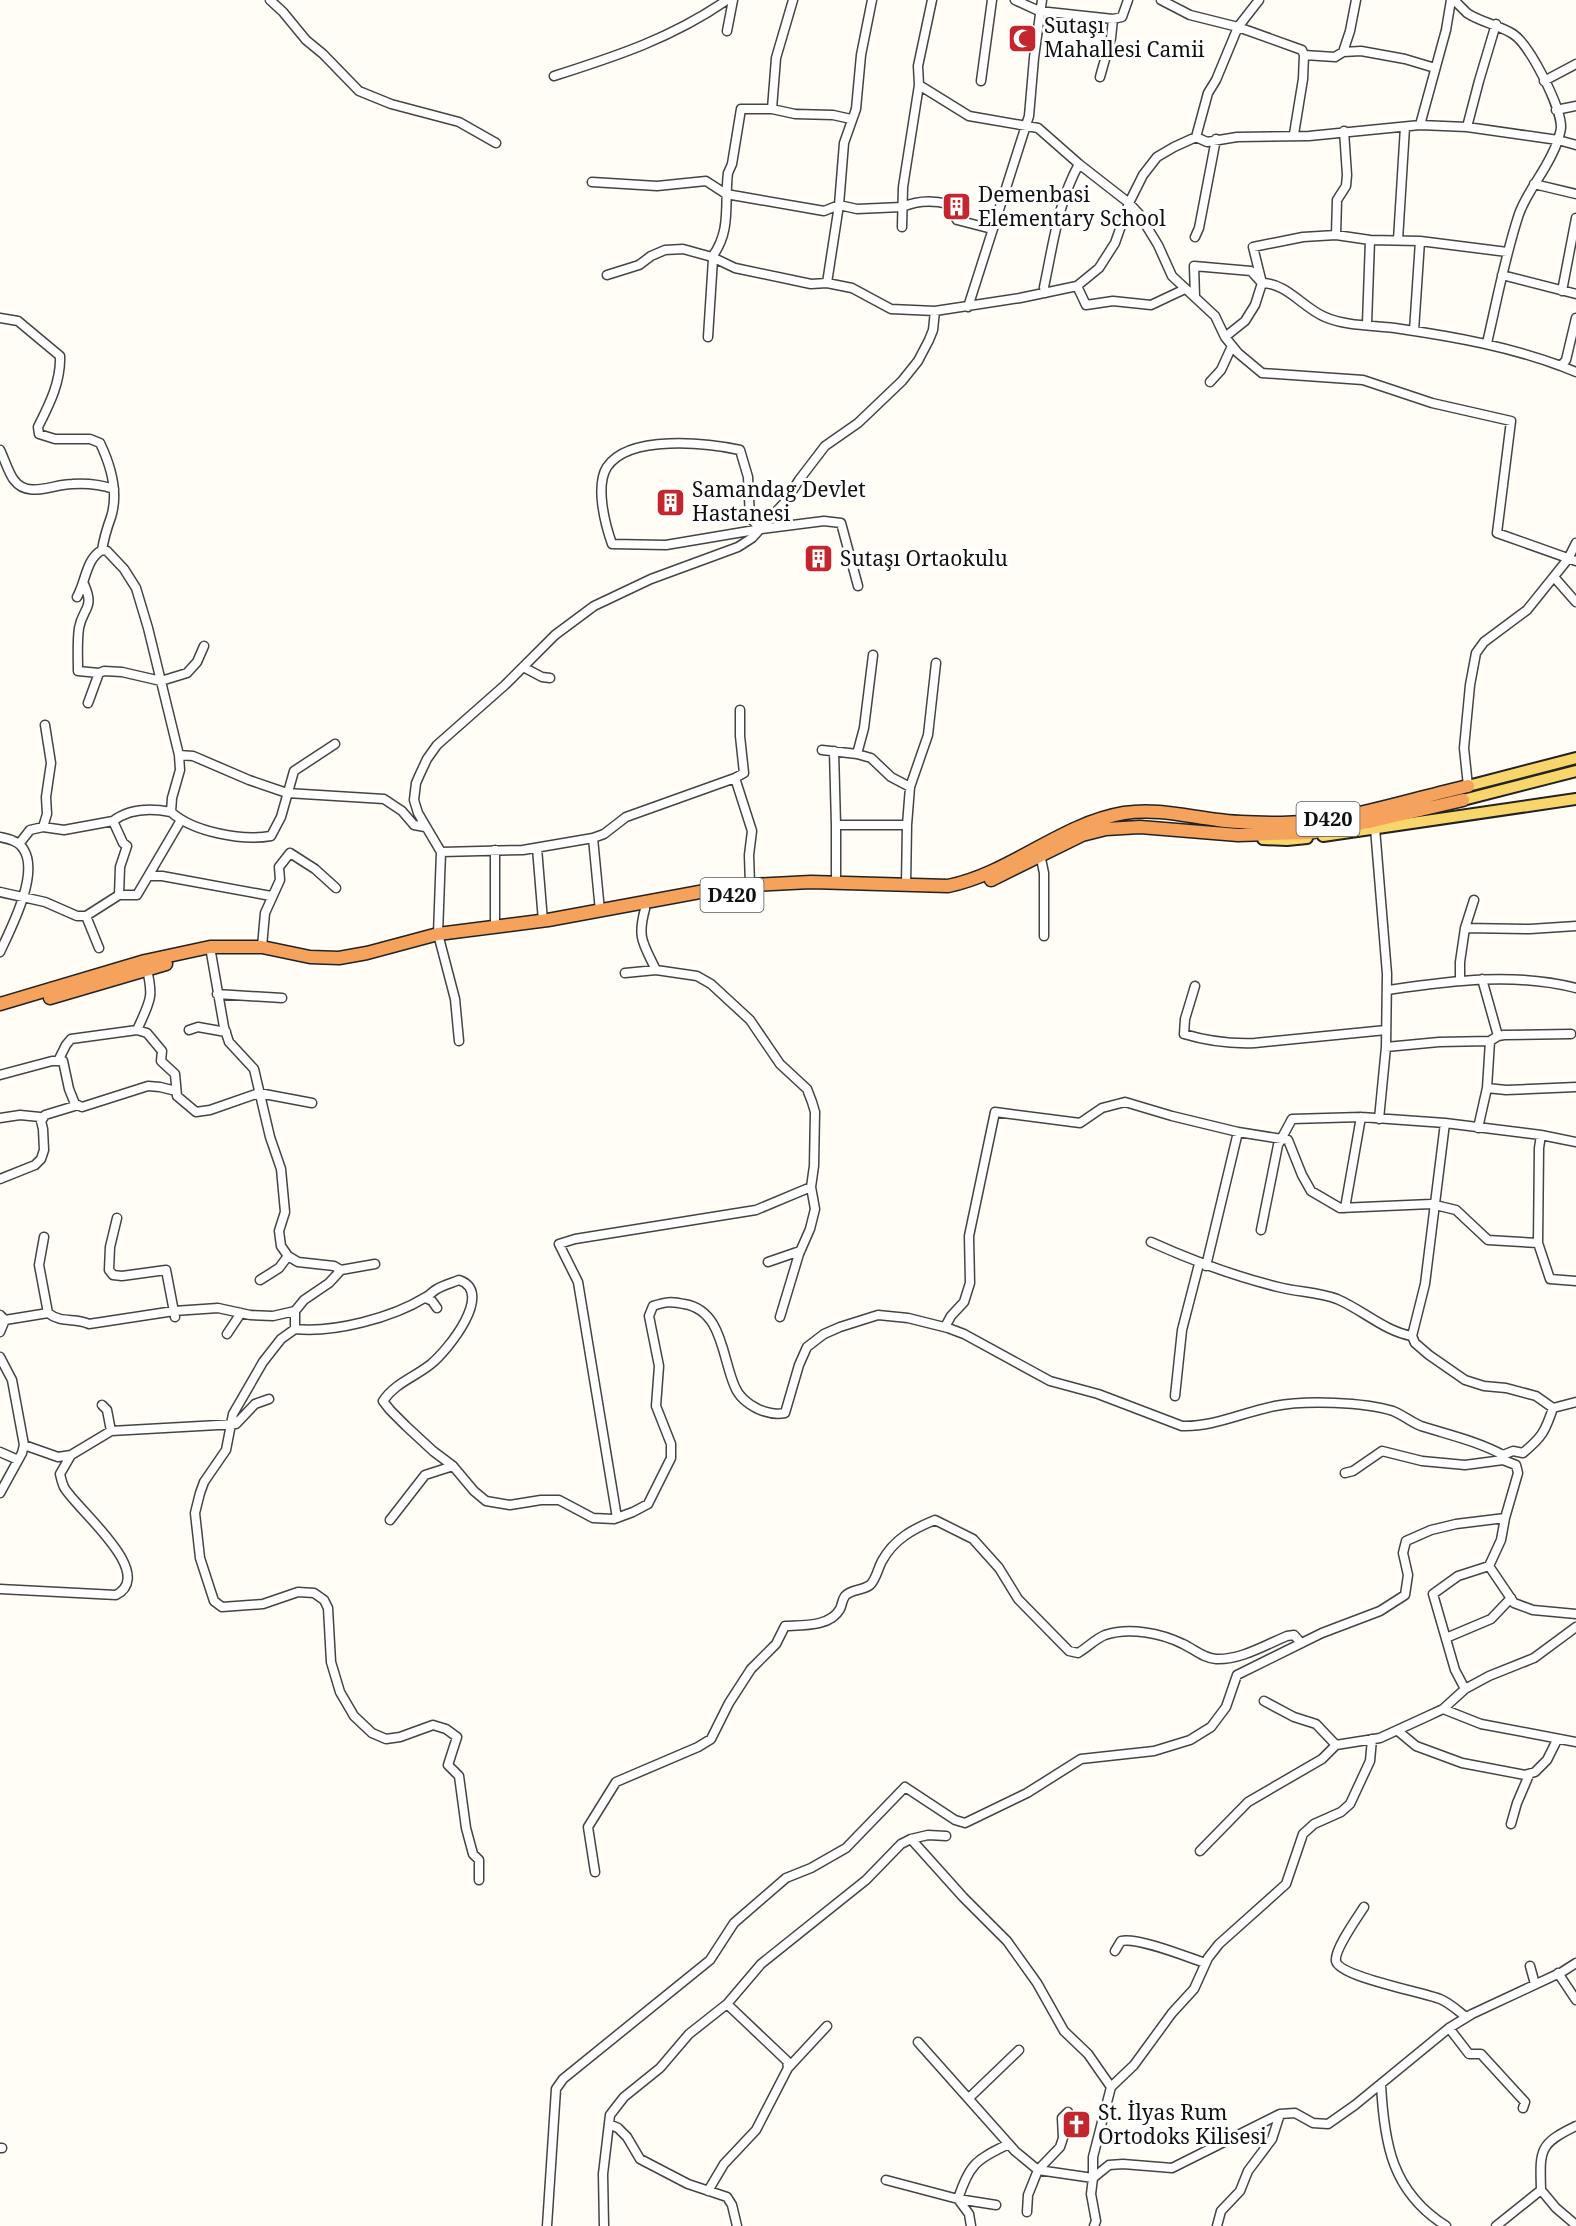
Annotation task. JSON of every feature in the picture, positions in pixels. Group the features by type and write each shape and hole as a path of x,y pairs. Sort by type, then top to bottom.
{"highway":[{"name":"D420","path":"0,1004 210,950 262,947 310,957 339,958 495,926 543,921 750,885 948,886 968,882 989,873 1036,846 1075,828 1123,813 1163,812 1241,823 1314,822 1468,786"},
{"name":"D420","path":"210,950 327,964 370,960 438,938 533,930 645,909 781,889 946,892 983,883 1082,835 1123,827 1284,835 1337,829 1463,800"},
{"name":"D420","path":"0,1012 146,965"}],"main road":[{"path":"1468,786 1576,758"},
{"name":"D420","path":"1463,800 1576,771"},
{"path":"1252,835 1266,840 1287,840 1576,799"}],"street":[{"path":"270,0 306,40 359,91 391,104 459,123 496,143"},
{"path":"554,76 653,42 708,13 727,0"},
{"path":"728,31 733,0"},
{"path":"772,109 776,58 793,0"},
{"path":"827,283 839,205 844,143 856,109 861,55 872,0"},
{"path":"902,227 902,207 919,86 918,66 932,0"},
{"path":"981,81 992,0"},
{"path":"1015,0 1040,10 1113,19 1122,17 1128,0"},
{"path":"968,307 1029,116 1042,0"},
{"path":"1161,0 1190,15 1238,27 1302,51 1304,55 1303,80 1294,134"},
{"path":"1197,137 1208,93 1238,27 1259,0"},
{"path":"1343,52 1356,0"},
{"path":"1420,125 1452,0 1468,14 1496,24 1516,35 1526,46 1545,81 1561,126 1550,161 1534,184 1520,212 1507,252 1487,343"},
{"path":"1100,76 1111,39 1113,19"},
{"path":"1467,127 1496,24"},
{"path":"1304,55 1335,57 1343,52 1361,51 1405,59 1435,68"},
{"path":"1545,81 1576,64"},
{"path":"919,86 969,116 1038,128 1129,203 1139,214 1158,244 1173,276 1215,316 1232,346 1251,366 1262,373 1363,380 1432,403 1511,421 1497,533 1572,560"},
{"path":"1556,110 1576,106"},
{"path":"708,337 712,258 725,234 728,173 732,164 741,109 772,109 795,114 833,115 851,119"},
{"path":"1197,137 1207,142 1216,139 1294,134 1310,136 1420,125 1467,127 1558,140 1576,145"},
{"path":"1398,240 1405,128"},
{"path":"1336,235 1337,200 1346,186 1347,175 1344,131"},
{"path":"607,275 639,265 665,250 683,249 735,268 811,284 827,283 852,288 891,309 935,311 1077,286 1099,268 1115,243 1129,203 1143,174 1157,157 1197,137"},
{"path":"1194,237 1199,228 1216,139"},
{"path":"1045,293 1044,287 1058,221 1073,174 1079,164"},
{"path":"592,182 657,186 706,181 726,194 824,211 839,205 857,209 902,207 933,201 948,204 957,220 992,229"},
{"path":"1534,184 1576,194"},
{"path":"1562,291 1572,263 1576,218"},
{"path":"1225,336 1245,321 1255,304 1262,284 1253,247 1303,237 1336,235 1370,240 1420,241 1507,252"},
{"path":"1367,324 1370,240"},
{"path":"1414,331 1420,241"},
{"path":"1195,297 1194,266 1251,271 1262,284"},
{"path":"1502,275 1576,294"},
{"path":"1262,284 1271,283 1322,316 1337,322 1367,324 1487,343 1517,350 1576,372"},
{"path":"1077,286 1086,305 1113,302 1151,305 1185,289"},
{"path":"459,1041 457,995 438,938 441,852 425,827 414,800 416,783 427,759 437,745 555,635 594,606 651,579 738,548 761,529 786,501 825,446 858,423 902,381 918,361 933,330 935,311"},
{"path":"0,318 18,321 60,356 60,371 49,405 38,427 39,434 55,439 90,439 100,443 110,462 114,489 112,516 104,534 102,550"},
{"path":"1561,366 1566,360 1576,318"},
{"path":"1210,382 1221,370 1232,346"},
{"path":"761,529 750,518 748,477 740,450 714,444 661,443 621,453 606,468 601,493 606,527 612,544 666,546 761,529 824,521 841,524 858,586"},
{"path":"0,450 14,480 26,489 98,483 114,489"},
{"path":"1468,786 1464,748 1470,685 1476,653 1484,642 1527,610 1554,577 1572,560 1576,543"},
{"path":"77,597 84,584 90,561 102,550 107,551 124,569 136,588 179,755 180,770 172,798 171,812"},
{"path":"1554,577 1576,602"},
{"path":"84,584 89,607 81,620 79,631 78,671 99,673 112,671 161,681 187,673 197,662 204,646"},
{"path":"857,754 864,728 873,655"},
{"path":"906,885 910,787 928,735 936,663"},
{"path":"523,667 542,677 550,678"},
{"path":"88,703 99,673"},
{"path":"441,852 537,848 593,838 604,834 626,817 735,778 744,773 740,710"},
{"path":"43,827 47,814 46,797 51,763 45,725"},
{"path":"19,844 30,830 43,827 64,830 113,820 124,812 155,809 171,812 181,820 217,833 257,838 271,836 281,817 294,771 335,744"},
{"path":"822,750 871,758 891,777 910,787"},
{"path":"834,751 836,884"},
{"path":"179,755 193,756 249,780 287,793 384,799 402,811 414,825 425,827"},
{"path":"735,778 752,831 749,855 750,885"},
{"path":"113,820 123,843 127,846 120,867 119,895"},
{"path":"0,892 25,896 45,902 66,913 86,916 119,895 137,895 181,820"},
{"path":"836,825 907,825"},
{"path":"1375,828 1388,990 1386,1047 1379,1119"},
{"path":"0,837 19,844 25,851 27,860 25,896 0,952"},
{"path":"593,838 600,911"},
{"path":"537,848 543,921"},
{"path":"495,850 495,926"},
{"path":"262,947 265,913 280,880 279,867 290,853 336,888"},
{"path":"1040,854 1044,873 1044,936"},
{"path":"149,876 162,876 271,896"},
{"path":"1460,980 1465,928 1474,900"},
{"path":"645,909 640,926 640,936 656,970"},
{"path":"86,916 99,948"},
{"path":"1465,928 1530,929 1576,926"},
{"path":"210,950 226,1032 230,1042 254,1069 280,1169 285,1212 279,1231 281,1246 288,1256 298,1262 334,1266 341,1270"},
{"path":"137,1030 151,1000 146,965"},
{"path":"625,973 656,970 697,976 711,984 750,1020 780,1064 807,1089 814,1112 814,1166 811,1187 815,1209 780,1317"},
{"path":"1388,990 1482,979 1528,979 1576,988"},
{"path":"1478,1128 1487,1088 1494,1038 1482,979"},
{"path":"1195,986 1185,1019 1184,1034 1211,1041 1279,1042 1386,1030"},
{"path":"217,994 282,998"},
{"path":"189,1030 198,1027 226,1032"},
{"path":"58,1061 71,1039 137,1030 147,1033 162,1051 161,1060 175,1074 177,1096 196,1112 210,1110 259,1093 312,1103"},
{"path":"1386,1047 1570,1034"},
{"path":"0,1075 63,1061 75,1104 82,1107 148,1086 176,1091"},
{"path":"1487,1088 1506,1090 1576,1088"},
{"path":"945,1327 951,1316 964,1302 970,1283 969,1236 995,1112 1080,1123 1102,1108 1125,1102 1238,1132 1288,1140 1311,1191 1340,1208 1409,1204 1436,1205 1456,1210 1488,1240 1538,1243"},
{"path":"0,1179 34,1165 41,1159 44,1150 42,1120 45,1115 78,1105"},
{"path":"0,1118 20,1115 40,1117 42,1120"},
{"path":"1345,1208 1361,1116"},
{"path":"1261,1230 1271,1174 1281,1139 1292,1119 1361,1116 1445,1123 1576,1142"},
{"path":"1445,1123 1425,1284 1412,1336 1415,1343 1465,1380 1536,1396 1553,1408 1576,1402"},
{"path":"1175,1396 1182,1329 1203,1265 1238,1132"},
{"path":"1541,1136 1538,1243 1550,1279 1576,1281"},
{"path":"617,1518 578,1282 559,1244 575,1239 756,1210 811,1187"},
{"path":"117,1218 110,1247 109,1270 113,1275 122,1276 166,1270 175,1314"},
{"path":"44,1238 39,1265 48,1313"},
{"path":"1151,1242 1203,1265 1279,1288 1336,1299 1381,1325 1412,1336"},
{"path":"768,1262 800,1251"},
{"path":"260,1280 279,1268 288,1256"},
{"path":"0,1332 3,1317 48,1313 65,1322 80,1320 89,1324 218,1308 273,1316 295,1311 304,1300 341,1270 375,1264"},
{"path":"479,1880 479,1860 473,1854 466,1828 459,1776 448,1765 457,1737 446,1729 433,1725 400,1737 386,1739 372,1733 354,1716 340,1692 331,1662 328,1608 324,1600 314,1593 298,1592 263,1604 222,1606 214,1602 200,1558 195,1513 204,1482 226,1450 233,1414 263,1362 281,1339 295,1329 308,1330 352,1325 394,1312 426,1298 436,1289 459,1280 465,1282 471,1289 472,1301 459,1332 433,1363 390,1391 384,1401 390,1410 433,1451 453,1466 474,1491 486,1501 510,1505 541,1500 559,1500 593,1518 617,1518 648,1504 671,1458 671,1444 657,1406 659,1366 649,1316 653,1306 667,1301 692,1305 702,1311 713,1324 735,1388 744,1401 776,1415 785,1413 807,1347 824,1334 849,1323 878,1315 908,1318 945,1327 964,1334 1050,1381 1098,1394 1182,1426 1197,1426 1293,1403 1351,1404 1403,1414 1419,1425 1470,1441 1516,1465 1518,1473 1501,1540 1489,1566 1458,1576 1433,1594 1455,1670 1465,1689"},
{"path":"426,1298 432,1301 436,1308"},
{"path":"295,1311 295,1329"},
{"path":"227,1334 241,1313"},
{"path":"0,1357 12,1380 24,1445 0,1493"},
{"path":"24,1445 58,1457 71,1455 111,1431 236,1424 255,1404 269,1399"},
{"path":"102,1405 108,1410 111,1431"},
{"path":"1345,1473 1353,1471 1382,1451 1422,1461 1465,1465 1503,1458 1513,1451 1523,1453 1545,1432 1553,1408"},
{"path":"0,1452 18,1460"},
{"path":"0,1589 116,1594 122,1591 127,1584 127,1575 121,1556 108,1537 64,1487 60,1474 71,1455"},
{"path":"390,1520 425,1475 453,1466"},
{"path":"547,2226 556,2089 563,2079 710,1960 735,1923 786,1878 811,1868 846,1848 905,1787 955,1820 965,1823 1027,1793 1081,1759 1154,1751 1191,1740 1211,1727 1226,1707 1237,1675 1301,1642 1380,1611 1405,1595 1408,1575 1403,1553 1406,1541 1431,1530 1456,1524 1505,1518"},
{"path":"596,1872 588,1827 616,1782 711,1740 729,1703 751,1669 776,1644 785,1626 830,1620 839,1610 844,1597 872,1583 888,1551 899,1538 935,1520 973,1539 999,1568 1018,1599 1069,1651 1078,1653 1104,1636 1136,1632 1170,1638 1205,1657 1217,1659 1246,1654 1287,1636 1294,1635 1301,1642"},
{"path":"1489,1566 1514,1603 1533,1610 1576,1614"},
{"path":"1446,1638 1491,1619 1511,1598"},
{"path":"1200,1851 1248,1802 1322,1759 1336,1745 1380,1738 1443,1709 1465,1689 1489,1676 1534,1658 1576,1627"},
{"path":"1264,1701 1294,1717 1316,1724 1336,1745"},
{"path":"1443,1709 1481,1724 1576,1742"},
{"path":"1398,1731 1416,1746 1462,1763 1529,1775"},
{"path":"1094,2226 1096,2221 1091,2194 1094,2157 1112,2088 1134,2065 1172,2013 1194,1989 1205,1963 1219,1944 1286,1884 1303,1834 1314,1824 1341,1812 1350,1804 1370,1761 1372,1739"},
{"path":"1511,1824 1529,1775 1547,1760 1557,1740"},
{"path":"604,2226 603,2174 610,2115 624,2097 660,2068 689,2034 726,2004 761,1964 866,1880 901,1844 928,1835 946,1836"},
{"path":"911,1839 963,1897 1007,1941 1037,1983 1064,2031 1088,2054 1112,2088"},
{"path":"1364,1907 1337,1952 1336,1960 1339,1966 1353,1974 1440,1999 1466,2017"},
{"path":"1115,1951 1121,1941 1126,1940 1205,1963"},
{"path":"918,2042 1009,2144 1038,2170 1093,2178 1109,2165 1172,2168 1280,2114 1295,2113 1313,2123 1328,2124 1449,2028 1466,2017 1576,1963"},
{"path":"1530,1966 1534,1984"},
{"path":"1558,1973 1576,2000"},
{"path":"726,2004 787,2061 788,2068"},
{"path":"708,2191 724,2164 756,2130 788,2068 826,2026"},
{"path":"1449,2028 1469,2054 1481,2054 1525,2102 1523,2108"},
{"path":"969,2098 1018,2050"},
{"path":"1381,2084 1390,2154 1400,2178 1420,2208 1437,2223 1446,2226"},
{"path":"1027,2212 1028,2195 1038,2170 1060,2147 1063,2138 1062,2118 1068,2112"},
{"path":"1217,2226 1221,2211 1240,2190 1248,2171 1272,2139 1280,2114"},
{"path":"609,2124 618,2128 627,2137 640,2159 688,2184 727,2197 732,2205 737,2226"},
{"path":"1576,2126 1560,2134 1546,2145 1540,2156 1541,2190 1556,2208 1576,2225"},
{"path":"958,2199 967,2172 985,2155 1009,2144"},
{"path":"886,2180 958,2199 996,2205"},
{"path":"1496,2226 1541,2190"},
{"path":"958,2199 969,2214 971,2226"}],"place":[{"name":"Sutaşı Mahallesi Camii","path":"1023,38"},
{"name":"Demenbasi Elementary School","path":"957,207"},
{"name":"Samandag Devlet Hastanesi","path":"671,502"},
{"name":"Sutaşı Ortaokulu","path":"819,559"},
{"name":"St. İlyas Rum Ortodoks Kilisesi","path":"1077,2125"}]}
